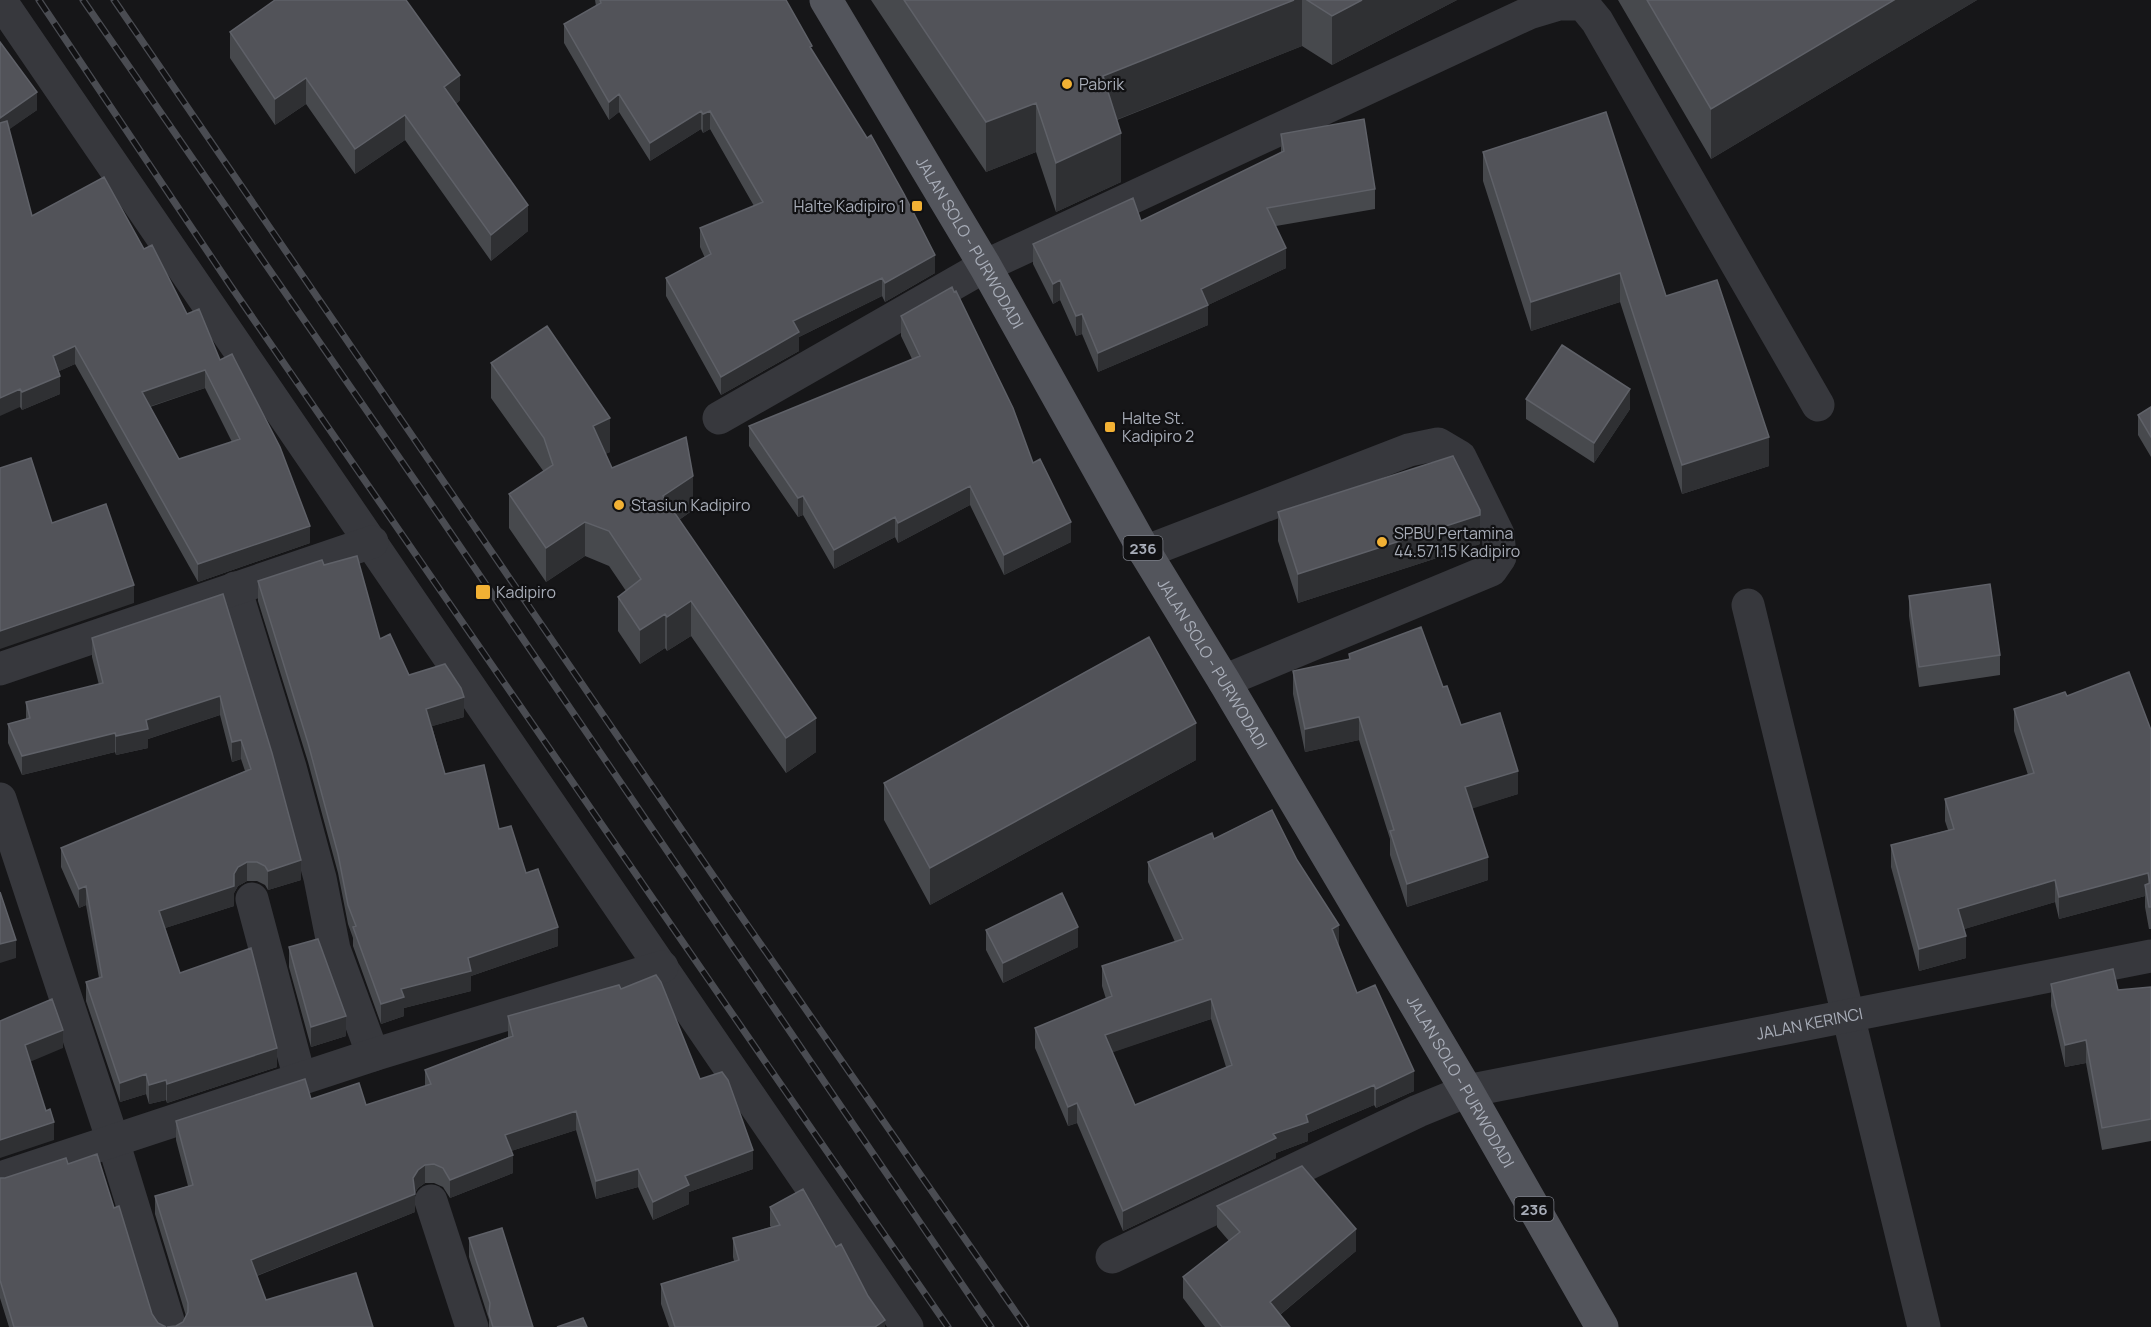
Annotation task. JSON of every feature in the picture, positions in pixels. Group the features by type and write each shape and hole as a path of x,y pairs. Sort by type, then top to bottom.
{"main road":[{"name":"JALAN SOLO - PURWODADI","path":"826,0 985,266 1145,552 1467,1091 1602,1327"}],"street":[{"path":"0,0 11,38 372,542 907,1327"},
{"path":"719,418 985,266 1529,13 1559,4 1583,4 1597,21 1818,405"},
{"path":"1145,552 1409,450 1438,444 1460,457 1498,534 1500,556 1491,570 1224,681"},
{"path":"0,669 372,542"},
{"path":"235,588 290,767 314,855 334,949 373,1056"},
{"path":"1748,604 1923,1327"},
{"path":"0,799 113,1141 170,1327"},
{"path":"252,899 300,1079"},
{"name":"JALAN KERINCI","path":"1112,1257 1418,1111 1467,1091 2151,956"},
{"path":"0,1178 300,1079 662,967"},
{"path":"430,1201 472,1327"}],"building":[{"path":"275,0 406,0 460,75 444,87 528,205 491,235 405,115 355,149 306,78 275,99 230,32"},
{"path":"600,0 786,0 812,46 810,47 867,138 871,135 935,255 885,283 882,278 793,321 799,332 721,377 666,278 711,254 700,228 763,202 710,111 703,114 701,111 650,143 619,94 609,102 564,24 601,3"},
{"path":"904,0 1294,0 1103,76 1121,133 1056,163 1036,103 986,122"},
{"path":"1307,0 1362,0 1332,16"},
{"path":"1647,0 1894,0 1711,109"},
{"path":"0,42 37,92 0,118"},
{"path":"1606,112 1666,296 1717,280 1769,437 1682,465 1620,273 1531,302 1483,152"},
{"path":"1364,119 1375,189 1267,208 1286,248 1201,289 1208,305 1098,353 1082,314 1076,316 1060,280 1053,284 1033,244 1133,198 1141,221 1284,151 1281,134"},
{"path":"7,121 32,216 104,177 144,249 152,245 187,314 199,309 220,360 232,354 280,447 310,526 198,564 75,346 53,356 60,376 22,392 20,389 0,398 0,123","holes":["205,370 240,439 179,459 142,392"]},
{"path":"952,287 1013,408 1033,463 1040,459 1071,522 1004,555 970,486 898,523 895,517 834,550 803,496 798,498 749,426 920,356 901,316"},
{"name":"Stasiun Kadipiro","path":"547,326 610,418 593,426 612,468 686,437 693,476 663,496 816,718 786,738 691,601 667,617 665,614 640,630 618,597 641,579 609,531 585,522 546,548 509,494 553,465 544,438 491,363"},
{"path":"1562,345 1630,389 1594,443 1526,399"},
{"path":"2151,407 2151,437 2138,415"},
{"path":"1453,456 1480,510 1480,515 1298,574 1278,512"},
{"path":"31,458 52,523 106,504 134,585 0,631 0,468"},
{"path":"357,556 380,639 390,634 409,675 445,664 461,688 464,697 426,709 445,774 484,765 499,829 511,826 526,873 538,869 558,927 468,958 471,971 401,989 404,997 381,1004 353,927 356,926 348,905 338,854 308,743 258,581 322,560 324,565"},
{"path":"1990,584 2000,655 1919,667 1909,596"},
{"path":"223,594 272,753 301,860 268,871 265,866 257,862 247,862 238,867 234,874 234,886 159,911 180,973 251,948 277,1048 167,1084 166,1080 149,1085 146,1074 120,1083 86,982 102,977 86,886 79,889 61,848 251,769 241,740 232,742 220,696 146,720 148,729 116,736 115,733 22,756 8,724 30,718 26,702 103,683 92,638"},
{"path":"1421,627 1443,687 1447,686 1461,725 1500,713 1518,771 1465,787 1488,857 1407,884 1390,831 1394,830 1359,717 1305,729 1293,671 1350,659 1349,654"},
{"path":"1149,637 1196,723 930,868 884,783"},
{"path":"2129,672 2151,730 2151,907 2149,907 2145,885 2150,883 2148,873 2059,897 2055,880 1958,909 1966,936 1919,949 1891,845 1954,829 1945,799 2034,773 2014,709 2065,692 2067,696"},
{"path":"1272,810 1297,860 1339,925 1332,929 1357,993 1375,985 1414,1071 1376,1089 1374,1085 1306,1115 1308,1122 1273,1134 1276,1138 1123,1211 1077,1103 1068,1107 1035,1028 1112,996 1102,966 1183,939 1148,862 1212,833 1214,839","holes":["1211,999 1232,1065 1135,1105 1105,1035"]},
{"path":"0,892 16,940 0,944"},
{"path":"1062,893 1078,927 1003,963 986,930"},
{"path":"318,939 346,1016 311,1027 289,947"},
{"path":"2113,969 2118,990 2151,987 2151,1119 2102,1128 2086,1040 2065,1045 2051,984"},
{"path":"656,975 661,982 700,1079 722,1072 728,1080 753,1150 685,1176 689,1185 653,1202 638,1169 596,1181 576,1111 505,1135 513,1155 450,1180 443,1168 434,1164 425,1165 413,1178 415,1194 251,1260 266,1300 356,1273 373,1327 167,1327 183,1322 188,1312 188,1303 155,1196 193,1185 176,1121 305,1079 311,1099 359,1083 366,1105 431,1084 425,1070 513,1036 508,1016 619,985 621,989"},
{"path":"52,999 63,1030 25,1045 46,1111 50,1109 54,1122 0,1140 0,1021"},
{"path":"97,1154 114,1208 119,1206 152,1314 158,1323 166,1327 14,1327 0,1280 0,1178 66,1158 68,1164"},
{"path":"1302,1166 1356,1229 1270,1302 1290,1327 1222,1327 1183,1277 1240,1232 1217,1206"},
{"path":"803,1189 836,1247 841,1244 868,1296 885,1320 875,1327 675,1327 661,1284 739,1260 733,1238 780,1225 770,1207"},
{"path":"502,1228 533,1327 493,1327 489,1314 490,1303 469,1238"},
{"path":"583,1318 587,1327 557,1327"}],"railway":[{"path":"39,0 230,285 948,1327"},
{"path":"83,0 425,495 991,1327"},
{"path":"114,0 712,874 1026,1327"}],"place":[{"name":"Pabrik","path":"1067,84"},
{"name":"Halte Kadipiro 1","path":"917,206"},
{"name":"Halte St. Kadipiro 2","path":"1110,427"},
{"name":"Stasiun Kadipiro","path":"619,505"},
{"name":"SPBU Pertamina 44.571.15 Kadipiro","path":"1382,542"},
{"name":"Kadipiro","path":"483,592"}]}
